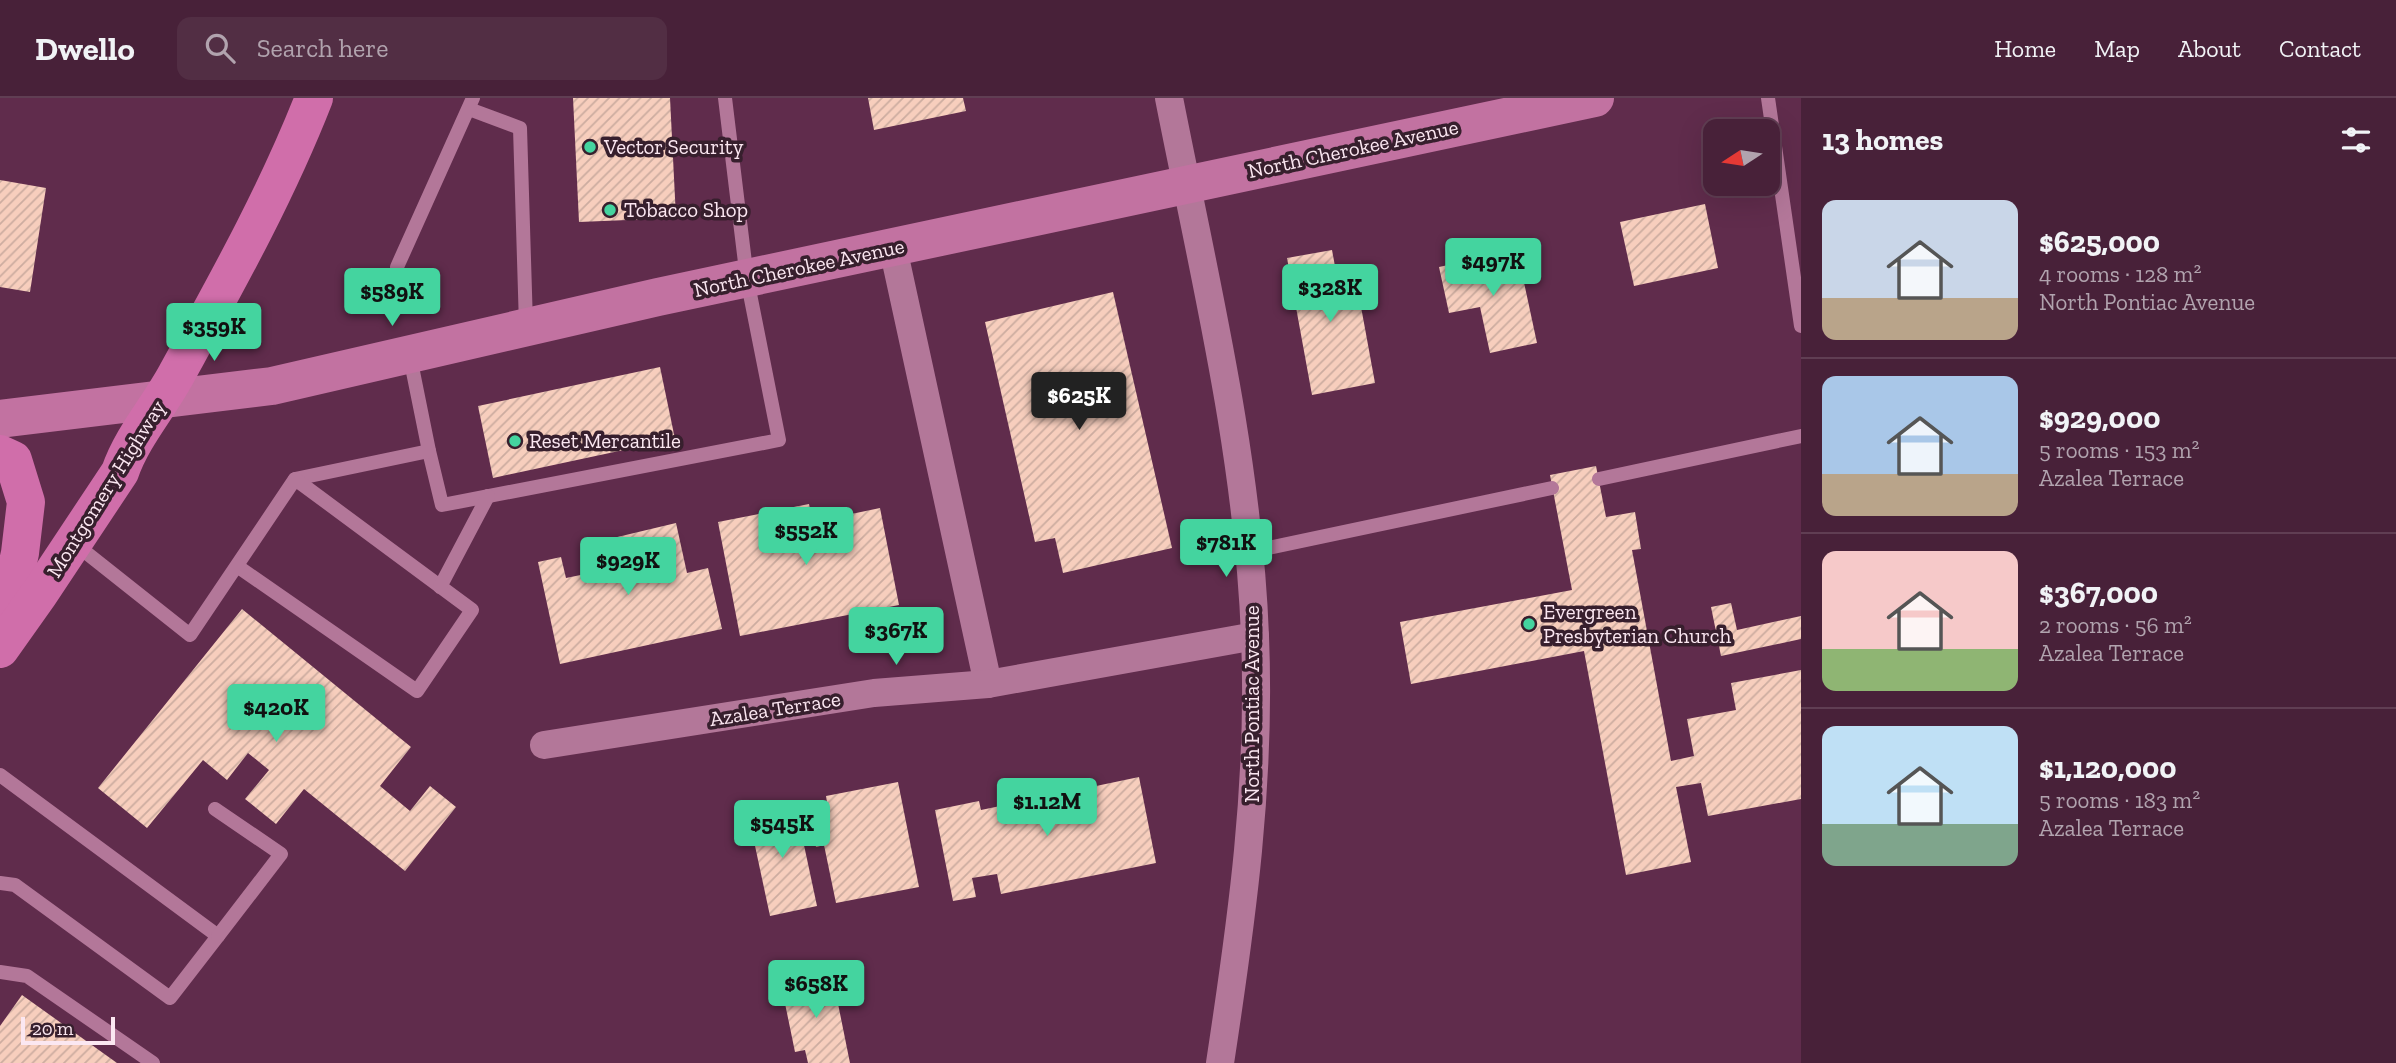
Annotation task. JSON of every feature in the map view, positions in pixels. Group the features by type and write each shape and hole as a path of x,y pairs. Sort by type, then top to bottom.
{"main road":[{"name":"Montgomery Highway","path":"0,649 120,472 125,456 163,398 263,215 314,98"},
{"path":"0,454 12,460 26,502 20,552 0,642"}],"street":[{"name":"North Pontiac Avenue","path":"1169,98 1214,316 1234,429 1249,552 1255,636 1256,736 1253,809 1244,909 1220,1063"},
{"name":"North Cherokee Avenue","path":"0,419 272,386 747,279 1595,98"},
{"path":"893,248 988,684"},
{"name":"Azalea Terrace","path":"544,745 874,693 988,684 1255,636"}],"lane":[{"path":"410,355 442,505 779,440 747,279 725,98"},
{"path":"1768,98 1801,326"},
{"path":"397,267 471,103 520,128 526,328"},
{"path":"1599,479 1801,436"},
{"path":"73,542 190,635 295,479 429,451"},
{"path":"237,566 417,691 472,610 295,479"},
{"path":"1249,552 1552,488"},
{"path":"440,587 488,496"},
{"path":"0,775 218,936"},
{"path":"0,883 15,885 170,998 281,854 215,809"},
{"path":"0,972 27,975 153,1063"}],"building":[{"path":"573,98 670,98 676,218 579,222"},
{"path":"868,98 963,98 966,111 874,130"},
{"path":"0,180 46,188 30,292 0,287"},
{"path":"1705,204 1718,268 1634,286 1620,222"},
{"path":"1332,250 1337,277 1355,274 1375,383 1312,395 1287,258"},
{"path":"1517,250 1537,343 1490,353 1480,307 1449,313 1439,267"},
{"path":"1113,292 1172,548 1063,573 1055,538 1035,542 985,322"},
{"path":"660,367 675,439 493,478 478,406"},
{"path":"1596,466 1606,517 1635,512 1641,549 1632,550 1671,761 1694,756 1687,719 1736,710 1731,683 1801,670 1801,799 1708,816 1701,783 1676,787 1691,862 1626,875 1584,651 1411,684 1400,622 1572,590 1550,475"},
{"path":"809,504 813,522 880,508 899,605 740,636 718,522"},
{"path":"676,523 687,573 708,568 722,629 560,664 538,562 561,557 566,578 595,572 588,544"},
{"path":"1731,603 1737,630 1801,616 1801,639 1721,656 1711,607"},
{"path":"242,609 411,747 380,786 410,811 430,786 456,807 405,871 304,789 276,824 245,799 269,770 248,753 227,780 203,760 147,828 98,788"},
{"path":"1139,777 1156,863 1001,894 997,874 972,878 976,897 953,901 935,810 979,801 981,810"},
{"path":"898,782 919,887 836,903 824,845 816,847 810,818 829,815 826,796"},
{"path":"795,803 817,906 770,916 748,813"},
{"path":"832,974 850,1063 808,1063 805,1050 795,1052 781,984"},
{"path":"22,995 117,1063 0,1063 0,1026"}],"place":[{"name":"Vector Security","path":"590,147"},
{"name":"Tobacco Shop","path":"610,210"},
{"name":"Reset Mercantile","path":"515,441"},
{"name":"Evergreen Presbyterian Church","path":"1529,624"}]}
